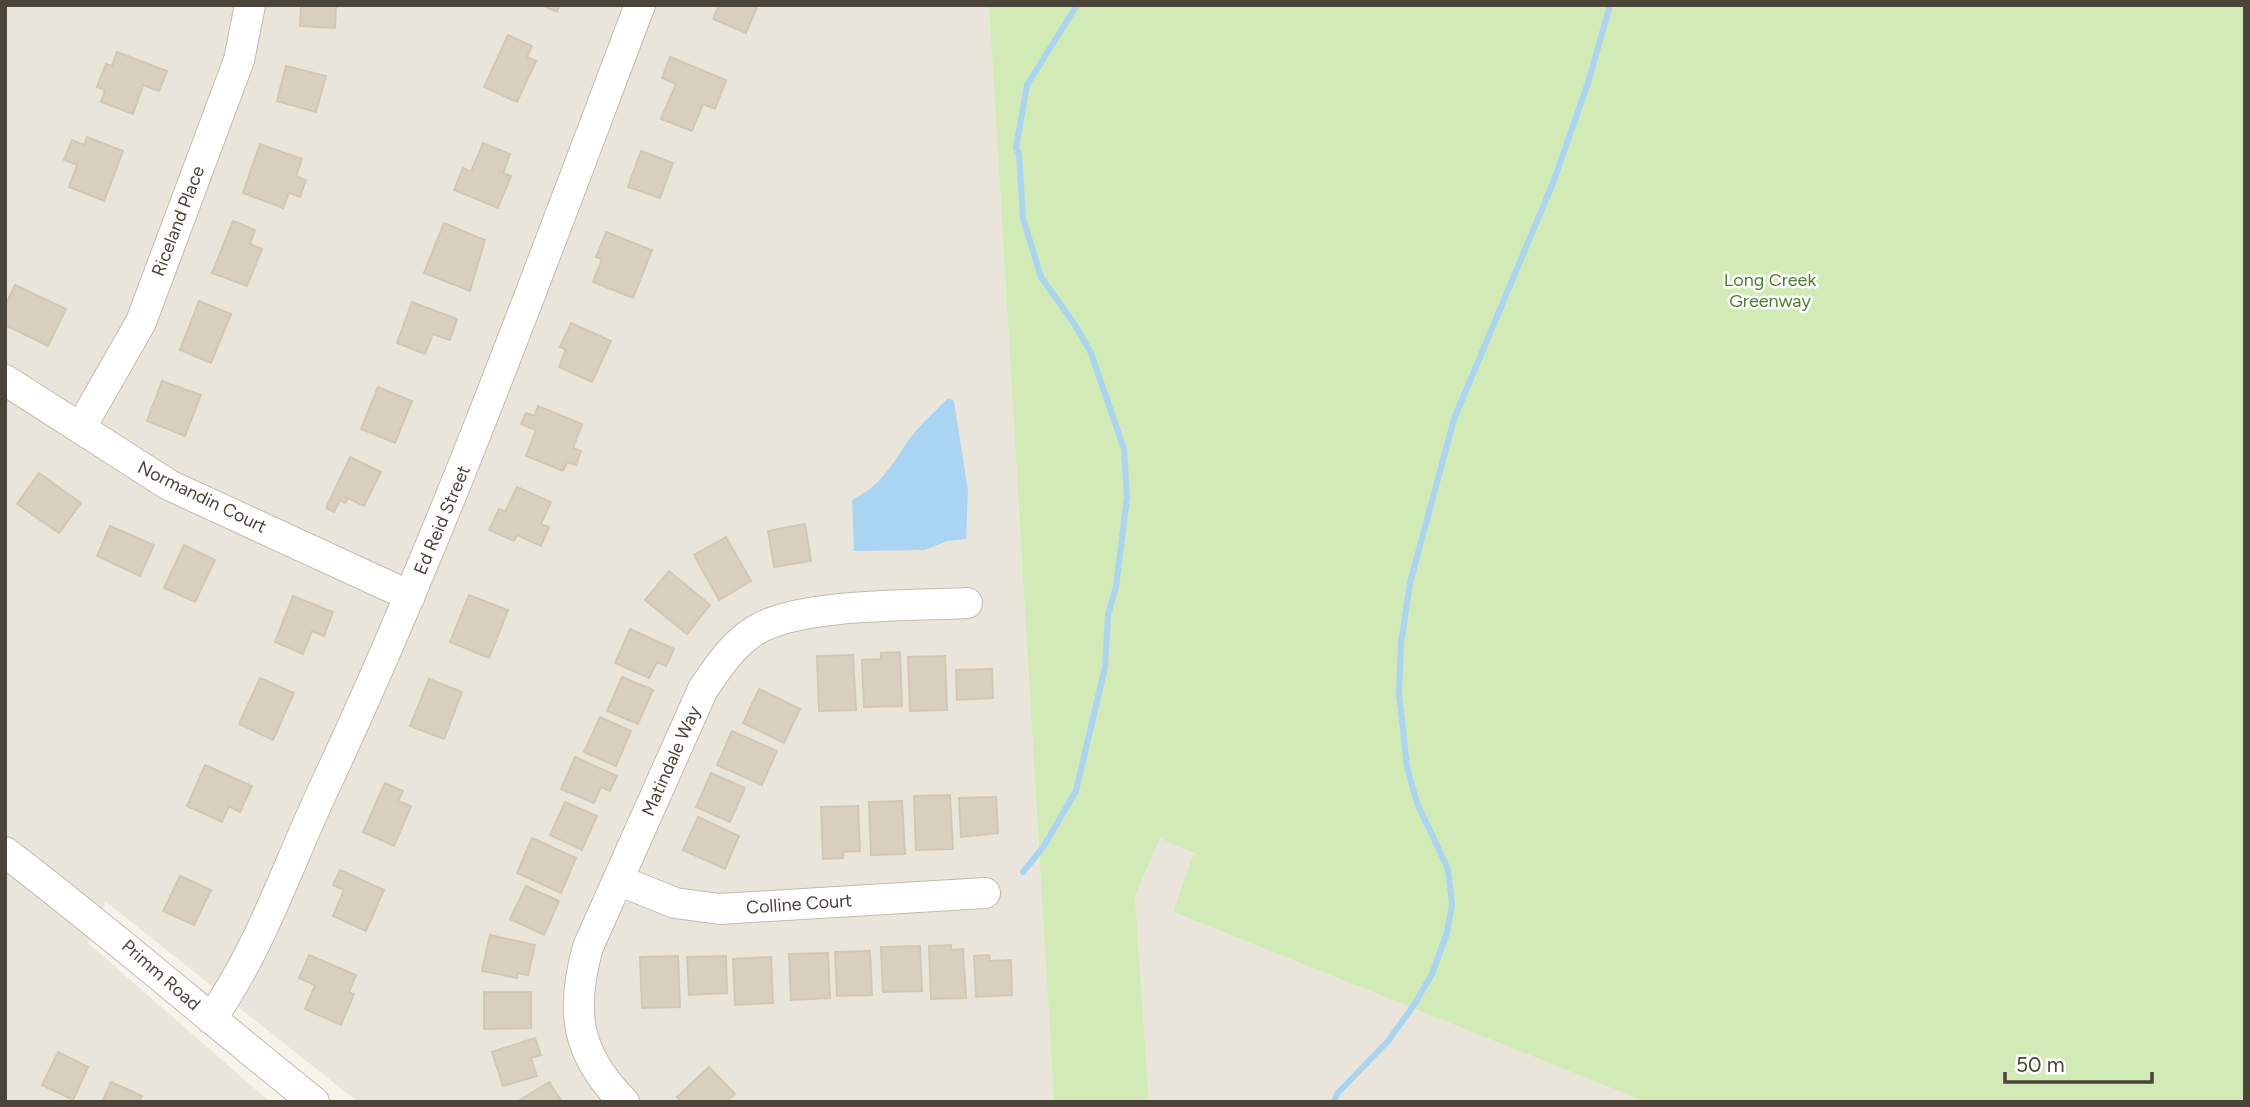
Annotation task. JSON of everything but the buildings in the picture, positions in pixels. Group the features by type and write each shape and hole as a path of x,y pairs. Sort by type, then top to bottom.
{"street":[{"name":"Riceland Place","path":"81,427 141,322 239,60 250,5"},
{"name":"Ed Reid Street","path":"211,1020 249,957 410,596 469,455 640,5"},
{"name":"Normandin Court","path":"5,380 169,485 410,596"},
{"name":"Matindale Way","path":"624,1102 597,1071 583,1044 578,1014 579,979 588,947 703,689 724,657 755,630 784,617 822,611 967,603"},
{"name":"Primm Road","path":"5,852 117,937 211,1020 314,1102"},
{"name":"Colline Court","path":"618,880 675,903 720,909 985,893"}],"shaded area":[{"path":"5,5 989,5 1054,1102 358,1102 106,902 88,943 270,1102 5,1102"},
{"path":"1160,837 1193,854 1173,912 1646,1102 1149,1102 1135,896"}],"green space":[{"name":"Long Creek Greenway","path":"989,5 2245,5 2245,1102 1646,1102 1173,912 1193,854 1199,856 1160,838 1135,896 1149,1102 1054,1102"}],"water":[{"path":"948,398 954,401 968,491 966,539 947,541 925,550 854,551 852,500 884,476 915,432"}],"waterway":[{"path":"1023,872 1044,846 1076,791 1105,667 1108,615 1116,587 1127,498 1124,449 1091,353 1041,277 1023,218 1019,154 1016,148 1027,85 1077,5"},
{"path":"1334,1102 1337,1094 1388,1041 1414,1005 1432,974 1447,933 1452,904 1448,869 1417,803 1407,767 1399,693 1401,643 1410,583 1454,419 1553,183 1588,83 1610,5"}]}
